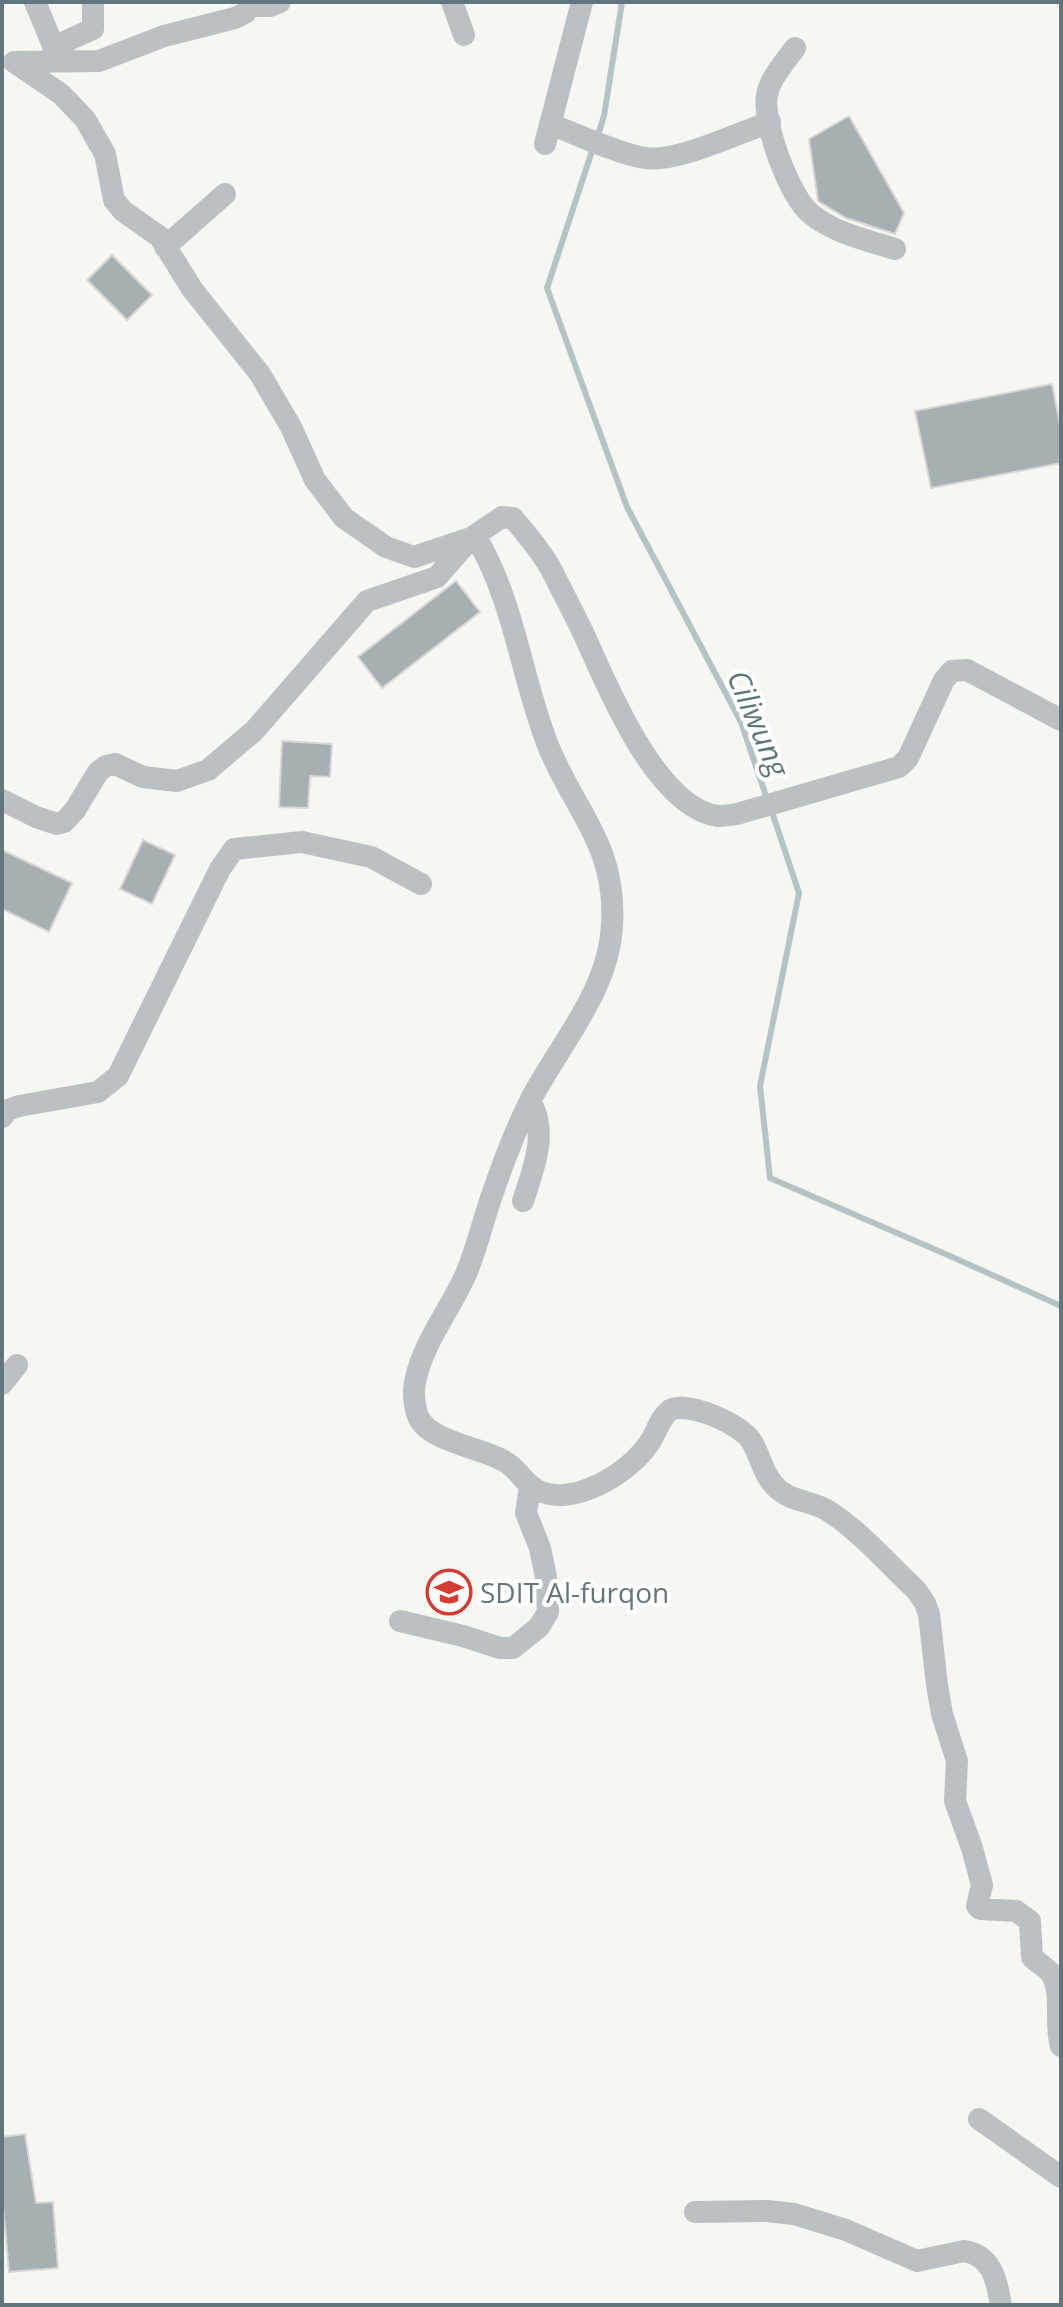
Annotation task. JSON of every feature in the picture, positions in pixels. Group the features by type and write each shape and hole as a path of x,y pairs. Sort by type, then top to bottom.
{"street":[{"path":"35,2 57,55"},
{"path":"57,55 93,29 93,2"},
{"path":"8,62 57,55 99,61 164,36 235,18 253,4 270,6 280,2"},
{"path":"452,2 464,35"},
{"path":"582,2 547,134 574,133 646,159 667,158 770,122"},
{"path":"795,48 767,93 770,122 789,180 802,205 832,227 895,249"},
{"path":"8,62 61,94 85,119 105,154 114,200 123,211 157,232 192,289 260,374 291,427 315,480 344,518 386,547 414,557 471,538 477,539 503,593 547,744 602,848 611,886 612,934 602,970 582,1013 530,1101 490,1201 466,1274 426,1349 415,1383 417,1412 427,1428 503,1460 530,1487 547,1495 559,1496 602,1484 623,1471 642,1452 670,1410 683,1407 700,1411 744,1433 753,1442 769,1479 778,1489 789,1496 822,1506 843,1521 917,1591 929,1614 942,1714 957,1761 955,1801 983,1887 977,1906 980,1909 1016,1911 1030,1921 1032,1957 1051,1973 1057,1987 1057,2031 1061,2046"},
{"path":"165,247 225,194"},
{"path":"2,800 45,822 61,823 75,810 98,772 106,766 115,764 143,777 167,780 189,778 208,770 254,731 367,601 437,577 471,538 502,517 513,518 551,569 634,739 670,786 686,800 713,814 737,814 899,767 908,758 944,680 952,671 967,670 1061,720"},
{"path":"2,1117 8,1110 19,1106 98,1092 118,1076 220,869 234,849 302,842 371,857 421,884"},
{"path":"523,1201 538,1144 538,1121 530,1101"},
{"path":"2,1384 17,1365"},
{"path":"400,1621 500,1648 513,1648 539,1627 548,1612 546,1577 540,1548 526,1513 530,1487"},
{"path":"979,2119 1061,2177"},
{"path":"695,2212 751,2210 794,2214 846,2230 917,2261 971,2252 989,2265 1001,2305"}],"building":[{"path":"849,116 904,213 895,234 846,218 818,201 809,139"},
{"path":"112,255 152,295 127,320 87,280"},
{"path":"1052,384 1061,430 1061,463 931,488 915,411"},
{"path":"456,581 480,612 382,688 358,657"},
{"path":"282,741 332,744 330,777 310,776 308,808 279,807"},
{"path":"143,840 175,855 152,904 120,889"},
{"path":"2,850 72,883 49,932 2,909"},
{"path":"25,2134 36,2203 53,2202 58,2268 9,2272 2,2193 2,2137"}],"waterway":[{"name":"Ciliwung","path":"597,138 604,116 622,2"},
{"name":"Ciliwung","path":"593,148 547,288 627,507 741,722 767,799"},
{"name":"Ciliwung","path":"771,809 799,893 760,1086 770,1178 1061,1306"}],"place":[{"name":"SDIT Al-furqon","path":"449,1592"}]}
